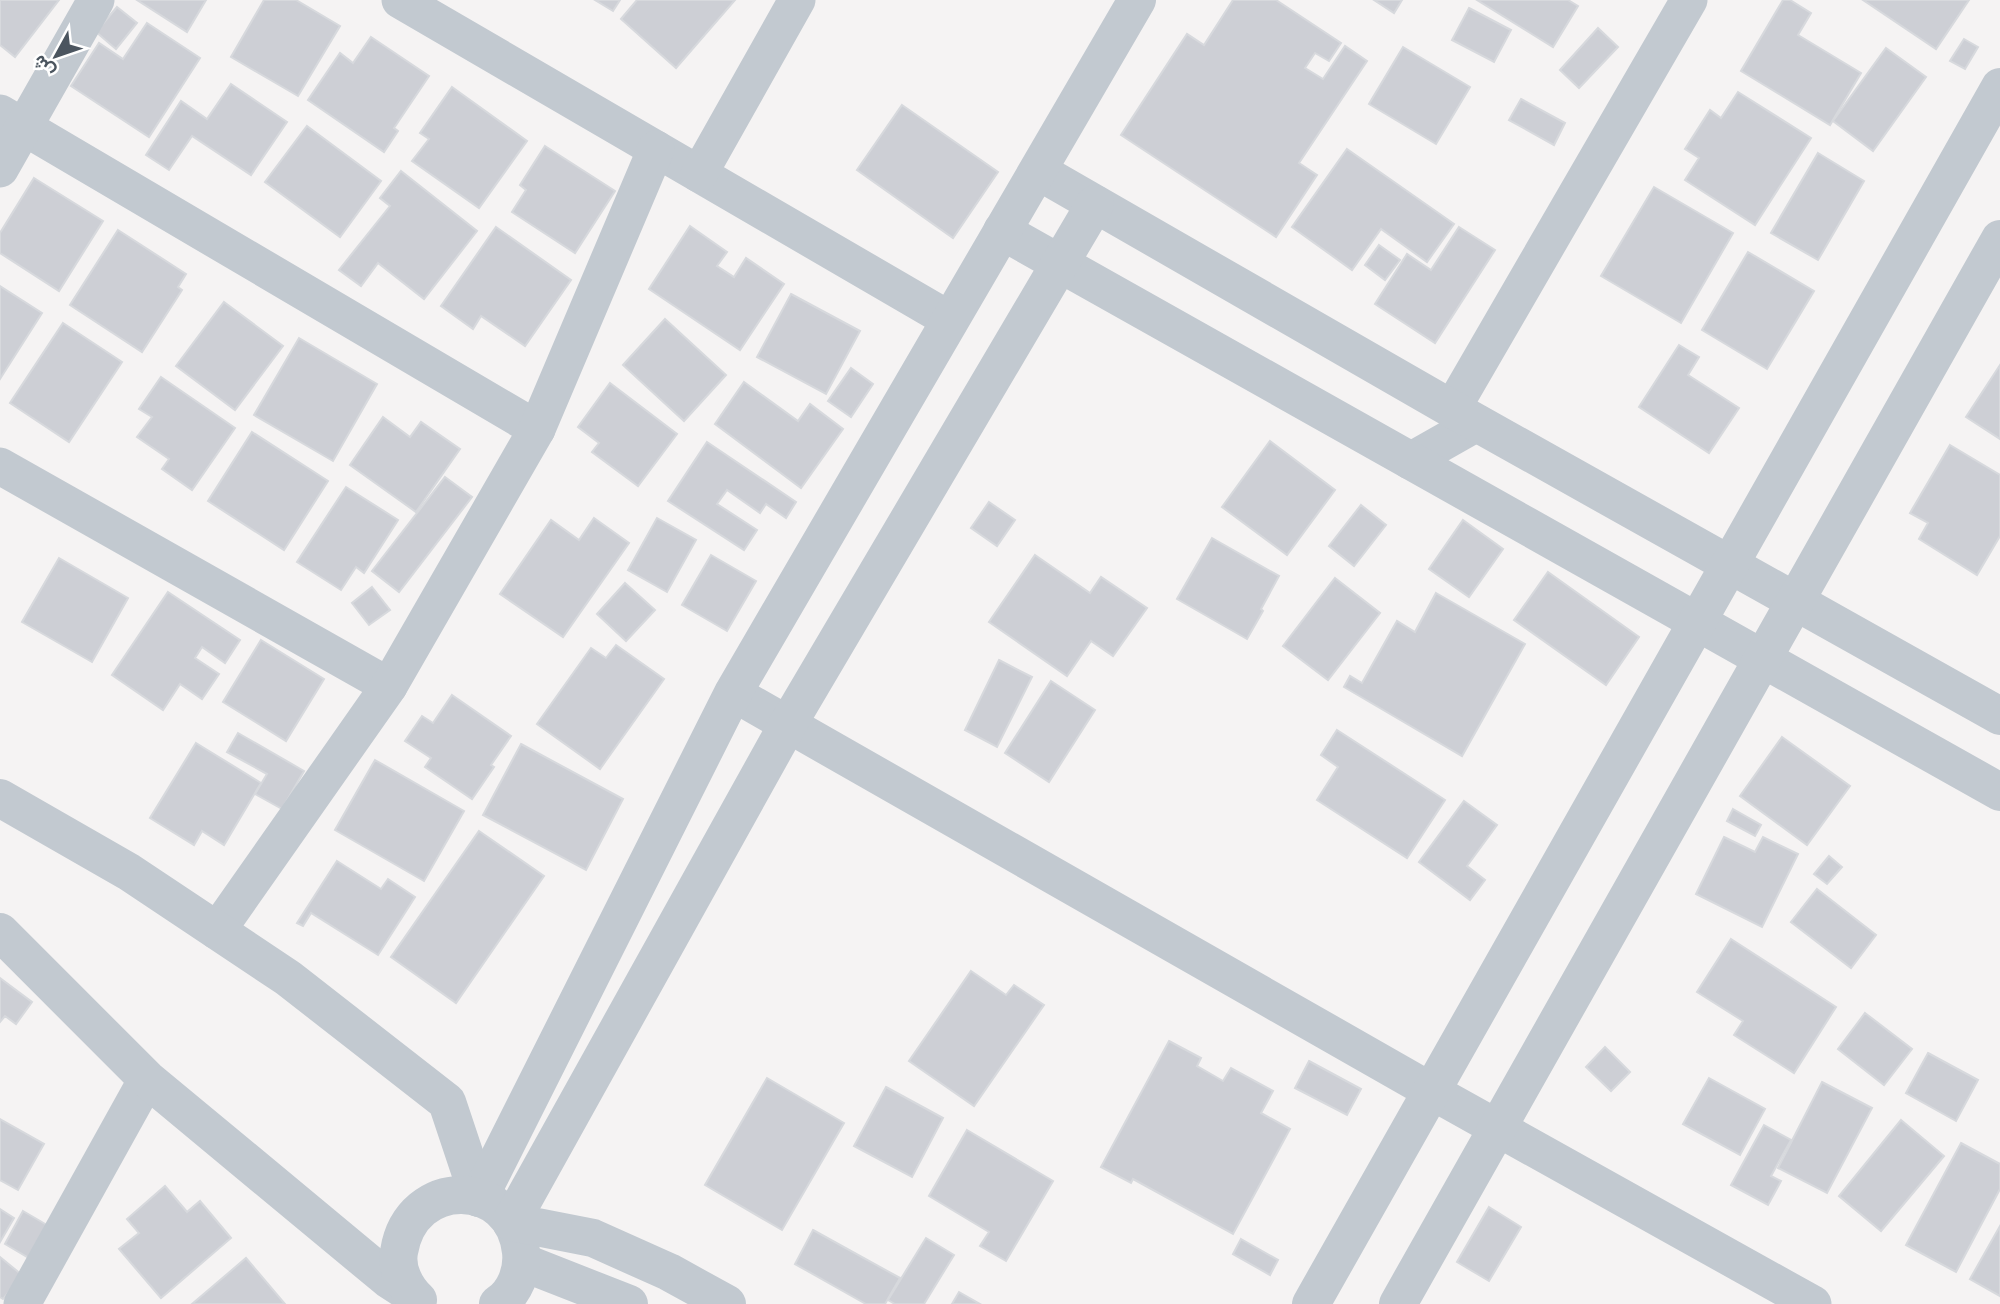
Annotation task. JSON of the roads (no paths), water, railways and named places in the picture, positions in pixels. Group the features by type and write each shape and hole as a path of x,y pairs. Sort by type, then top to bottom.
{"street":[{"path":"0,169 12,120 96,0"},
{"path":"400,0 950,320"},
{"path":"699,174 797,0"},
{"path":"479,1198 733,693 1137,0"},
{"path":"1410,461 1464,416 1689,0"},
{"path":"1311,1304 2000,88"},
{"path":"12,120 537,429"},
{"path":"217,931 389,686 537,429 656,149"},
{"path":"1038,171 1464,416 2000,716"},
{"path":"511,1222 788,724 1095,204"},
{"path":"1002,232 2000,792"},
{"path":"1398,1304 1998,249"},
{"path":"0,466 389,686"},
{"path":"733,693 1431,1091 1813,1304"},
{"path":"0,798 129,872 288,978 447,1101 479,1198"},
{"path":"0,932 147,1079 416,1301"},
{"path":"22,1304 147,1079"},
{"path":"416,1301 401,1277 398,1257 401,1238 410,1220 423,1206 440,1197 460,1194 479,1198 497,1207 511,1222 520,1241 522,1262 538,1304"},
{"path":"511,1222 593,1238 669,1272 727,1304"},
{"path":"498,1304 504,1300 516,1282 522,1262"},
{"path":"522,1262 629,1304"}]}
